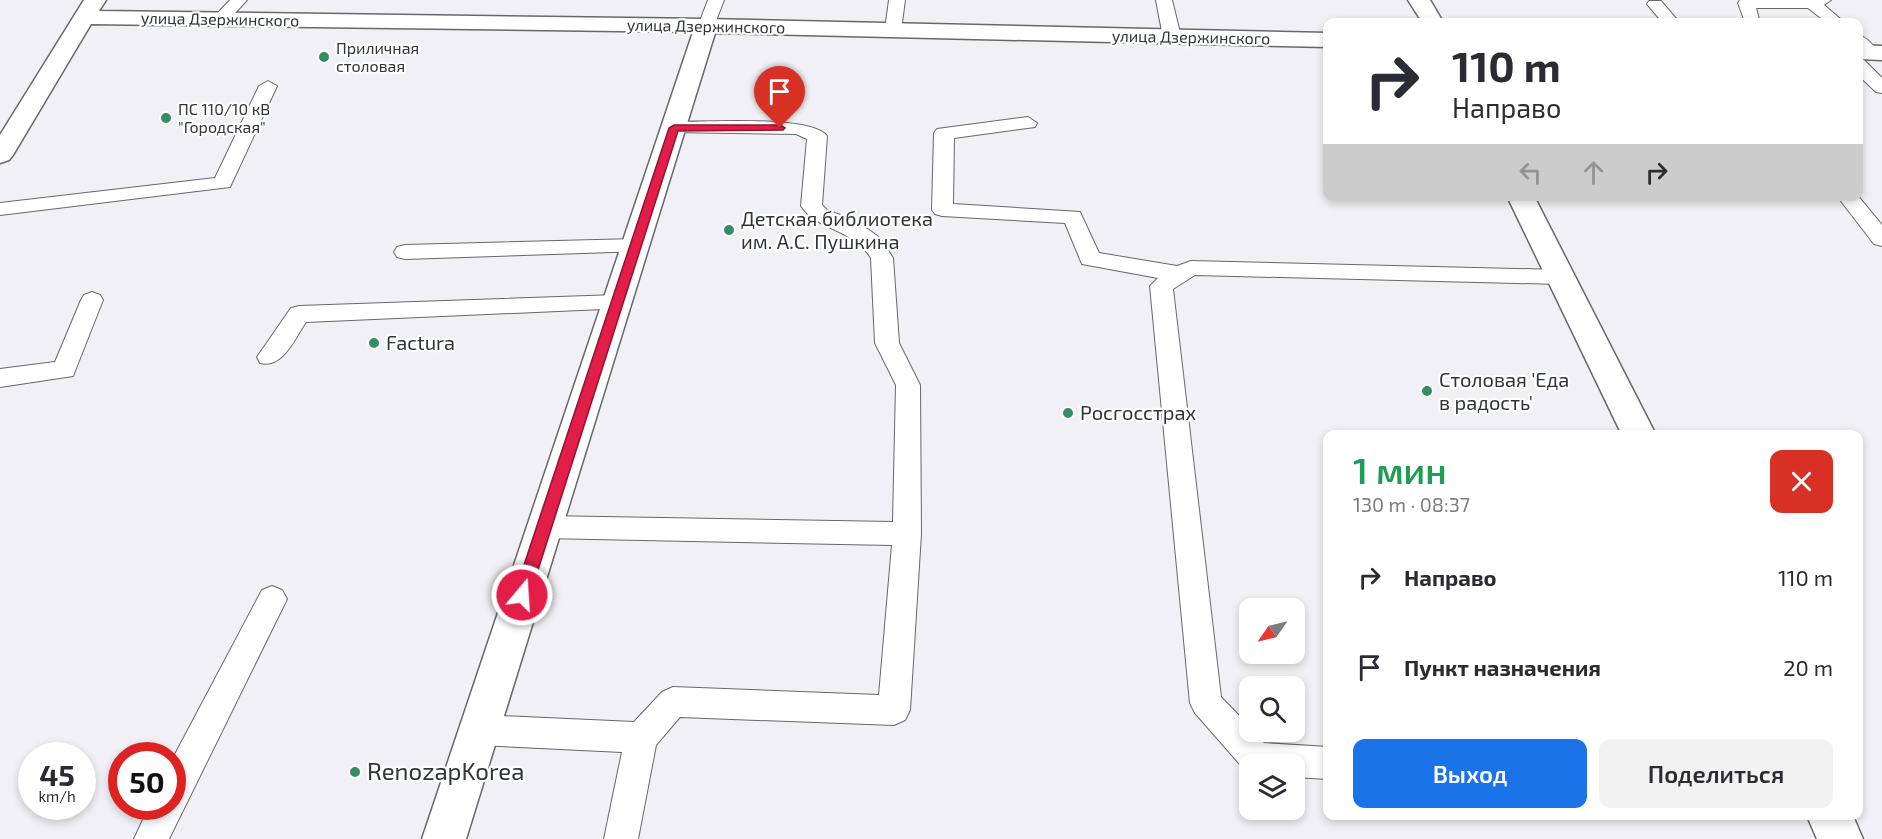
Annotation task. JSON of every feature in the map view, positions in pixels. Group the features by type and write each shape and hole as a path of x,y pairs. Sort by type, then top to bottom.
{"main road":[{"path":"1419,0 1430,18"},
{"name":"улица Дзержинского","path":"89,8 220,19 711,13 893,30 1323,40"},
{"path":"0,155 89,8"},
{"path":"444,839 711,13"},
{"path":"1522,201 1636,430"},
{"path":"1831,820 1841,839"}],"lane":[{"path":"220,19 239,0"},
{"path":"893,30 897,0"},
{"path":"1164,0 1172,37"},
{"path":"1752,18 1746,3 1817,2 1832,18"},
{"path":"1654,4 1667,18"},
{"path":"1866,52 1882,88"},
{"path":"0,209 223,183 268,86"},
{"path":"1028,123 944,133 942,210 1073,217 1090,259 1180,274"},
{"path":"621,839 641,738 673,702 894,710 907,534 908,385 887,343 882,258 872,243 850,227 820,215 811,206 817,136 799,128 674,128"},
{"path":"1853,201 1872,216 1882,239"},
{"path":"405,252 636,246"},
{"path":"1323,763 1256,758 1206,703 1161,286 1191,268 1560,277"},
{"path":"0,378 64,370 92,300"},
{"path":"269,357 299,314 617,303"},
{"path":"544,527 907,534"},
{"path":"186,769 272,600"},
{"path":"479,730 641,738"},
{"path":"151,839 160,820"}],"place":[{"name":"Приличная столовая","path":"324,57"},
{"name":"ПС 110/10 кВ \"Городская\"","path":"166,118"},
{"name":"Детская библиотека им. А.С. Пушкина","path":"729,230"},
{"name":"Factura","path":"374,343"},
{"name":"Столовая 'Еда в радость'","path":"1427,391"},
{"name":"Росгосстрах","path":"1068,413"},
{"name":"RenozapKorea","path":"355,772"}],"route":[{"path":"522,595 674,128 780,128"}]}
